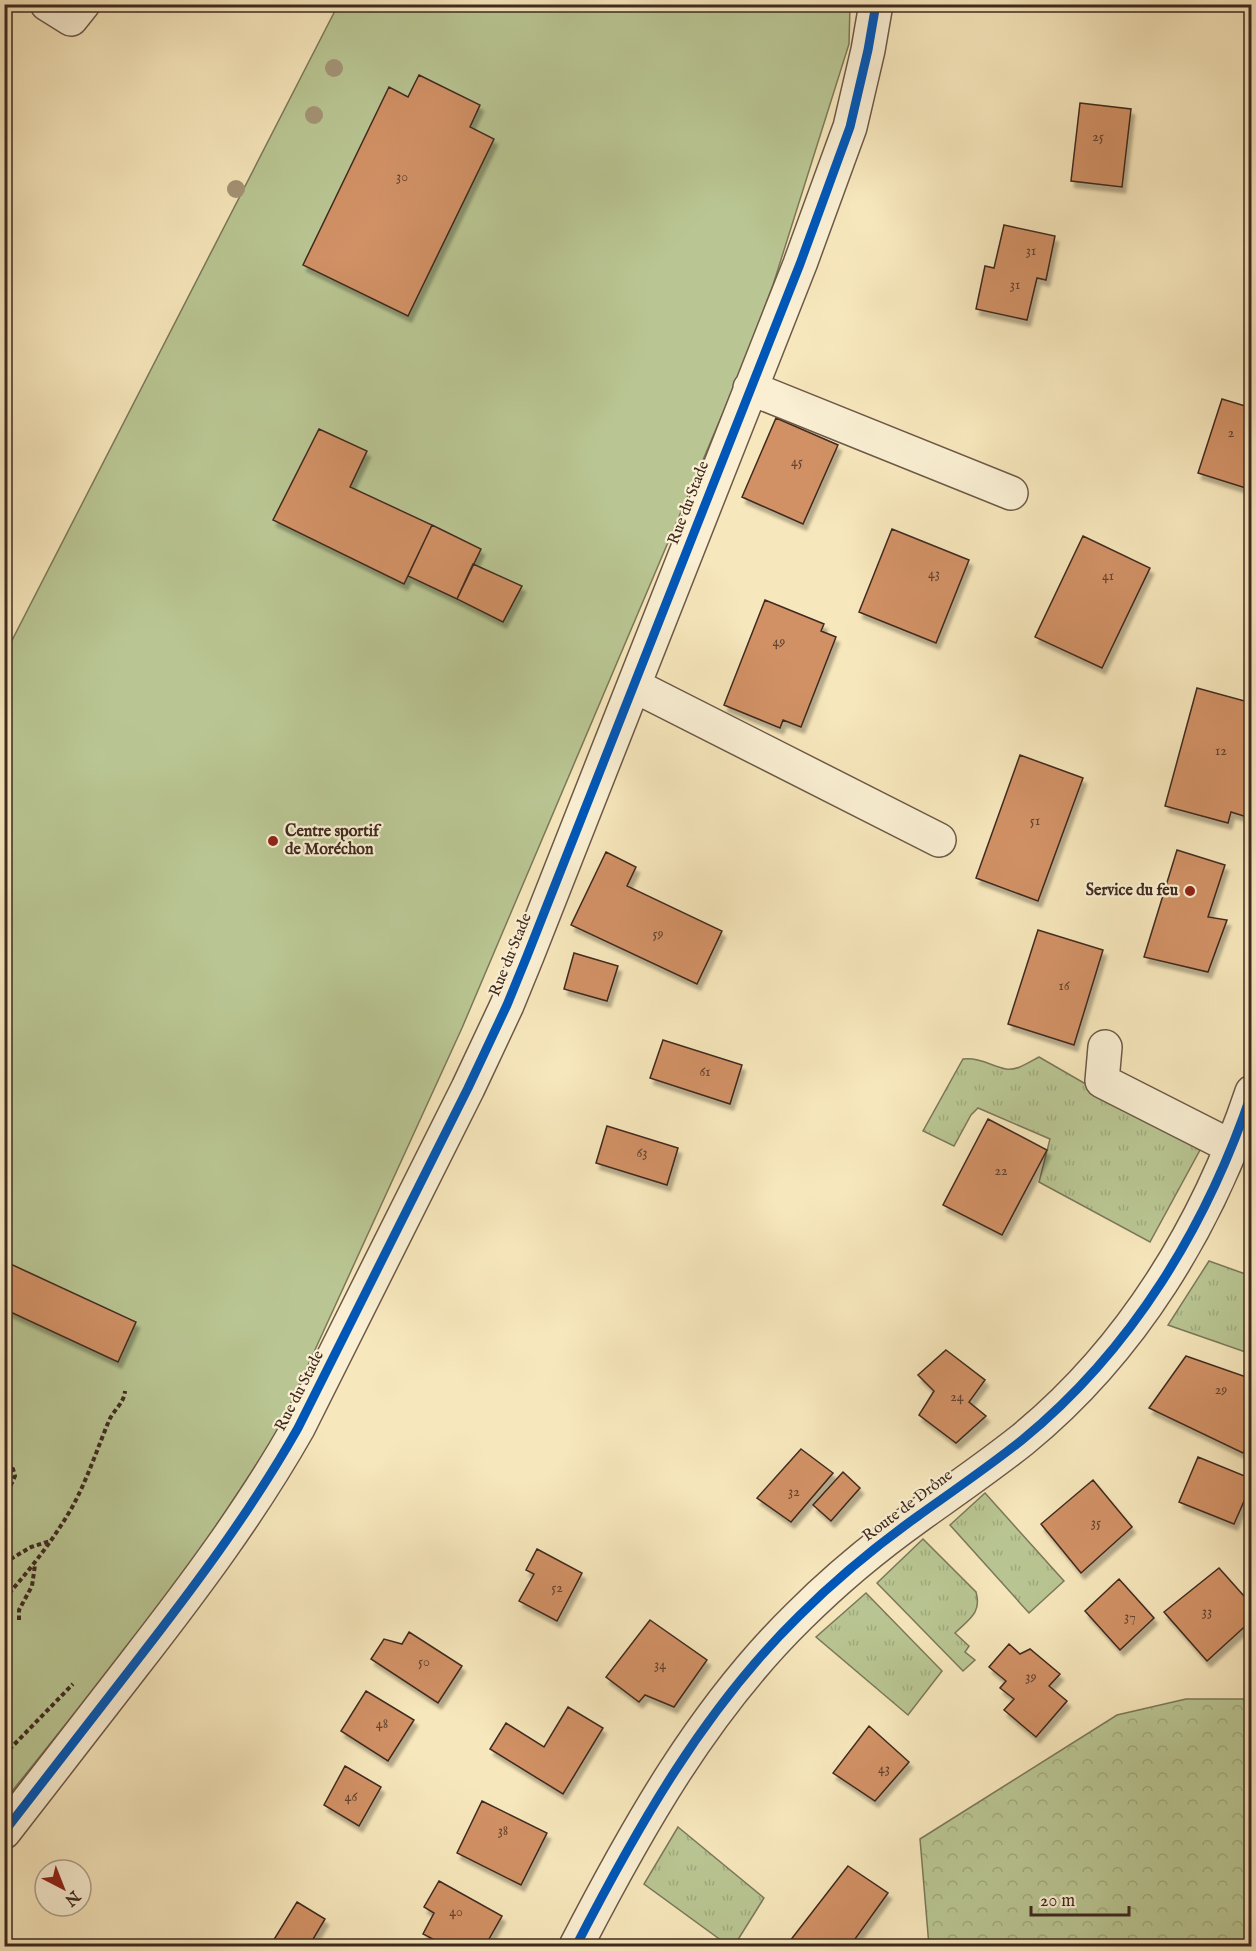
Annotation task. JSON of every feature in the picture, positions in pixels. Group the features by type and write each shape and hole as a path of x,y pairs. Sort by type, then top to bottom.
{"street":[{"path":"47,4 71,19 82,4"},
{"name":"Rue du Stade","path":"4,1832 189,1594 248,1511 298,1428 468,1088 507,1005 800,264 850,127 876,4"},
{"path":"750,388 1011,493"},
{"path":"635,686 939,840"},
{"path":"1105,1047 1102,1081 1232,1147"},
{"name":"Route de Drône","path":"576,1947 615,1871 658,1797 708,1721 738,1683 798,1617 835,1581 1052,1414 1084,1381 1142,1312 1173,1266 1232,1147 1251,1092"}],"path":[{"path":"4,1599 35,1564 70,1510 93,1463 109,1419 125,1398 125,1391"},
{"path":"4,1470 13,1469 15,1476 4,1500"},
{"path":"4,1563 31,1547 51,1540"},
{"path":"20,1620 19,1610 32,1586 35,1564"}],"green space":[{"name":"Centre sportif de Moréchon","path":"338,5 850,5 849,44 773,285 739,375 462,1028 277,1433 178,1584 5,1800 5,654"},
{"path":"1039,1057 1200,1150 1150,1242 1039,1182 1050,1139 978,1108 971,1115 954,1146 923,1131 963,1059 975,1059 1001,1068 1014,1069"},
{"path":"1209,1261 1251,1276 1251,1354 1168,1325"},
{"path":"985,1493 1064,1581 1029,1613 950,1525"},
{"path":"923,1539 976,1592 976,1611 955,1633 969,1646 965,1652 975,1660 963,1671 877,1583"},
{"path":"866,1593 942,1671 908,1715 816,1637"},
{"path":"1186,1699 1251,1699 1251,1946 929,1946 920,1839 1117,1715"},
{"path":"678,1827 764,1898 734,1946 729,1946 644,1884"}],"building":[{"path":"419,75 480,105 470,127 494,139 408,316 303,265 389,87 408,97"},
{"path":"1080,103 1131,109 1122,187 1071,181"},
{"path":"1004,225 1055,236 1046,280 1037,278 1027,320 976,309 985,266 994,268"},
{"path":"1222,399 1252,408 1252,490 1198,473"},
{"path":"776,418 838,445 803,524 742,497"},
{"path":"319,429 367,451 350,487 432,525 404,584 273,520"},
{"path":"432,525 481,549 457,599 408,576"},
{"path":"892,529 969,560 936,643 859,612"},
{"path":"1083,536 1150,568 1102,668 1035,637"},
{"path":"473,564 522,586 503,622 457,599"},
{"path":"765,600 824,624 821,631 836,637 801,727 783,720 780,728 724,705"},
{"path":"1197,688 1252,703 1250,818 1231,812 1228,823 1165,806"},
{"path":"1020,755 1083,778 1038,901 976,878"},
{"name":"Service du feu","path":"1177,850 1225,865 1208,917 1227,920 1208,972 1144,957"},
{"path":"606,852 636,867 627,886 722,931 697,984 571,925"},
{"path":"1038,930 1103,950 1074,1045 1008,1024"},
{"path":"574,953 618,966 607,1001 564,989"},
{"path":"663,1040 742,1065 730,1104 650,1078"},
{"path":"988,1119 1047,1150 1002,1235 943,1205"},
{"path":"607,1126 678,1148 667,1185 596,1163"},
{"path":"4,1261 136,1322 118,1362 4,1309"},
{"path":"946,1350 985,1380 969,1402 986,1416 956,1443 919,1415 934,1391 918,1375"},
{"path":"1186,1356 1252,1379 1252,1435 1243,1453 1149,1408"},
{"path":"801,1449 833,1473 791,1522 757,1498"},
{"path":"1198,1457 1252,1479 1234,1524 1179,1502"},
{"path":"843,1472 860,1488 831,1521 813,1505"},
{"path":"1093,1480 1132,1527 1081,1573 1041,1524"},
{"path":"537,1549 582,1573 557,1621 519,1601 534,1574 526,1570"},
{"path":"1219,1568 1252,1605 1252,1620 1207,1661 1164,1612"},
{"path":"1119,1579 1154,1618 1120,1650 1085,1611"},
{"path":"650,1620 707,1660 674,1707 645,1695 639,1702 606,1677"},
{"path":"409,1632 462,1666 438,1703 371,1659 384,1639 402,1644"},
{"path":"1009,1644 1020,1654 1030,1649 1060,1674 1049,1686 1067,1701 1036,1737 1004,1710 1014,1699 1000,1688 1006,1681 989,1667"},
{"path":"366,1691 414,1720 388,1761 341,1731"},
{"path":"568,1707 603,1728 563,1794 490,1749 506,1723 544,1747"},
{"path":"869,1726 909,1762 875,1801 833,1773"},
{"path":"345,1766 381,1787 359,1826 324,1805"},
{"path":"482,1801 547,1833 521,1885 457,1853"},
{"path":"848,1866 888,1893 850,1946 786,1946"},
{"path":"439,1881 502,1916 485,1946 446,1946 423,1934 434,1913 424,1907"},
{"path":"297,1902 325,1919 309,1946 270,1946"}],"cycle path":[{"path":"4,1832 200,1577 280,1459 298,1428 468,1088 527,956 800,264 850,127 876,4"},
{"path":"576,1946 623,1858 674,1772 702,1731 764,1652 813,1602 857,1563 902,1527 1022,1440 1062,1405 1131,1326 1161,1282 1213,1190 1252,1092"}],"place":[{"name":"Centre sportif de Moréchon","path":"273,841"},
{"name":"Service du feu","path":"1190,891"}]}
